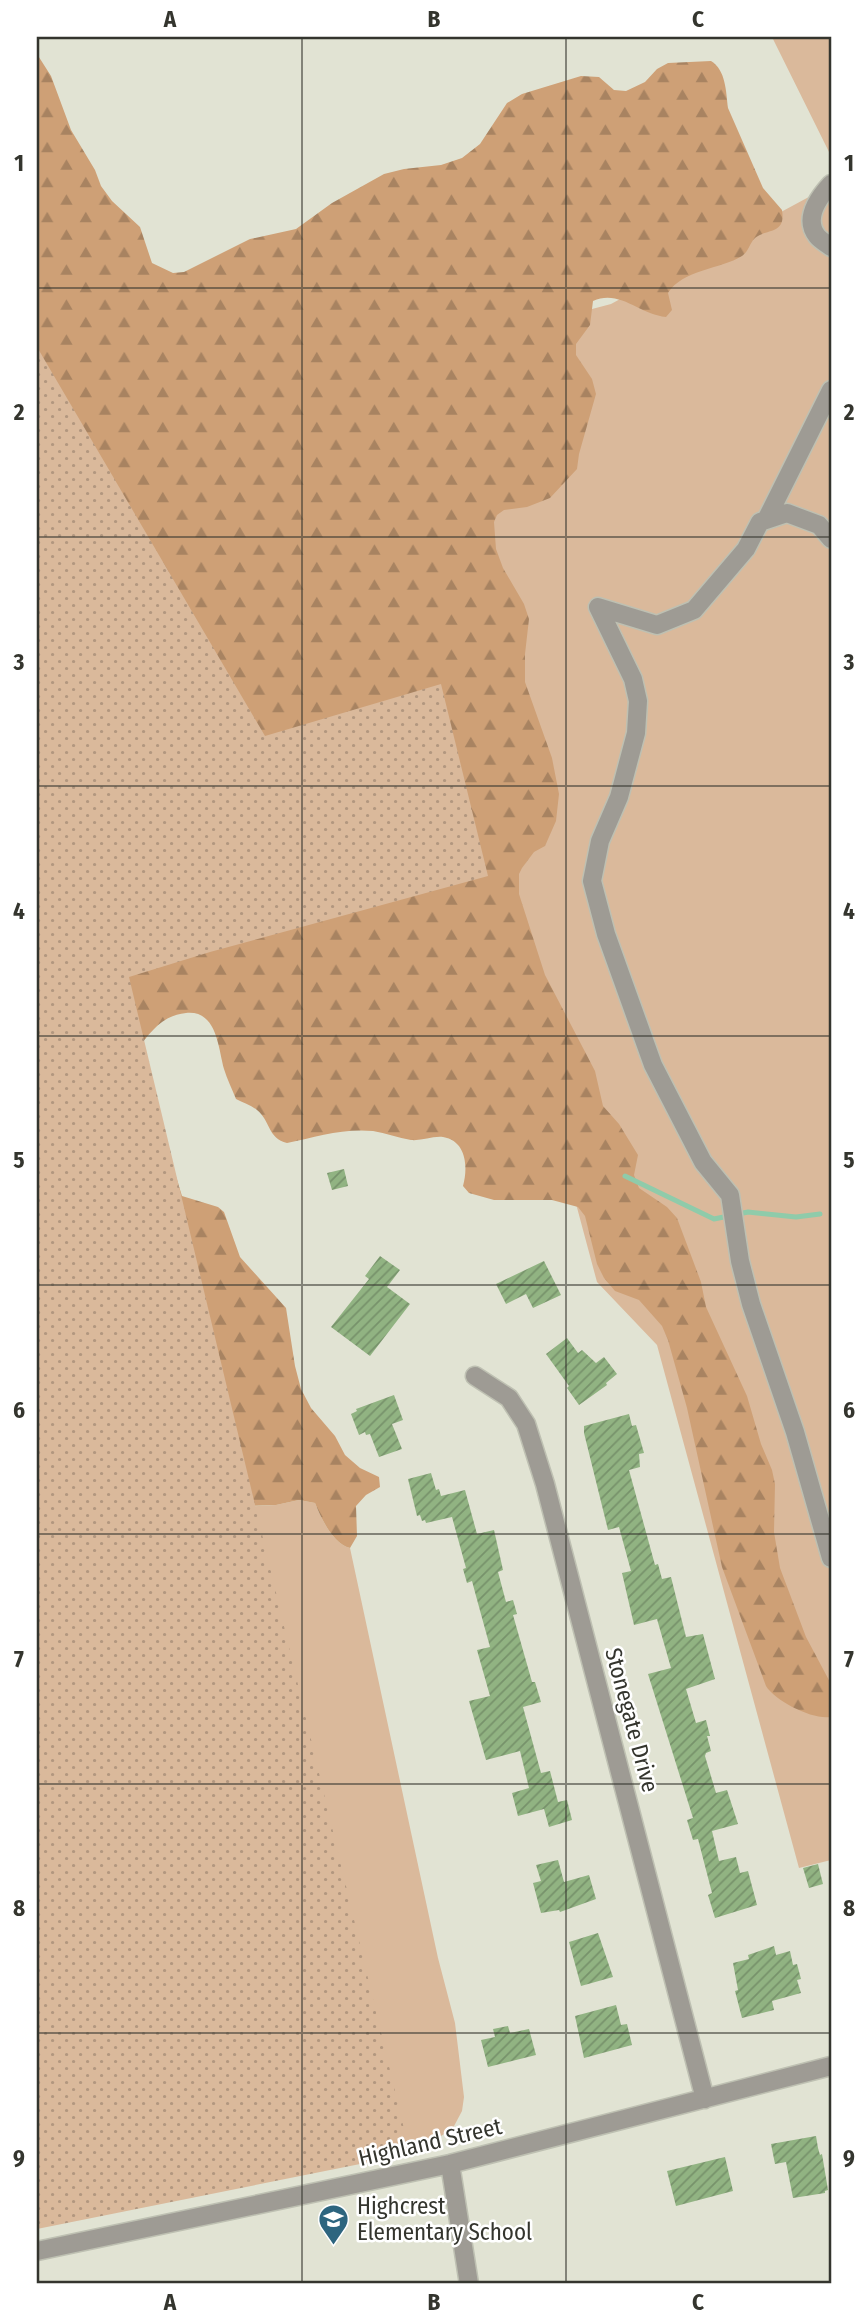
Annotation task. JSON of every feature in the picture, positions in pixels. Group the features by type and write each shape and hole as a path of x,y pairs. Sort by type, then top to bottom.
{"street":[{"path":"831,184 819,198 811,217 816,236 831,247"},
{"path":"766,520 831,390"},
{"path":"830,533 819,525 786,513 760,522 746,549 694,610 657,625 598,607 633,679 638,701 636,733 619,797 600,841 592,881 606,934 653,1065 704,1161 730,1195 734,1228 751,1304 794,1432 831,1558"},
{"name":"Stonegate Drive","path":"475,1376 509,1398 526,1424 545,1484 705,2099"},
{"name":"Highland Street","path":"37,2251 450,2164 831,2066"},
{"path":"450,2164 469,2284"}],"shaded area":[{"path":"772,37 831,37 831,156"},
{"path":"831,185 831,1860 799,1868 657,1345 597,1282 488,876 270,394 611,304"},
{"path":"37,347 265,736 441,684 488,876 210,952 129,977 410,2154 37,2229"},
{"path":"299,1500 315,1503 333,1536 350,1548 438,1958 455,2023 464,2097 462,2111 453,2128 441,2136 160,2201 238,1507 276,1505"}],"green space":[{"path":"37,54 51,76 71,130 95,170 101,186 112,201 140,227 152,263 173,273 184,272 250,239 296,229 332,203 384,174 441,165 462,158 480,144 507,103 522,94 581,76 599,77 614,90 626,91 645,82 657,69 668,63 711,61 720,70 726,88 728,108 763,188 782,210 781,224 775,230 755,238 742,256 692,275 674,285 668,293 672,310 666,317 612,298 593,301 590,325 576,344 576,355 592,379 596,394 577,469 550,498 527,507 504,510 497,515 494,522 496,549 529,619 525,682 552,758 559,794 556,821 545,846 534,852 519,874 519,894 545,975 595,1071 603,1106 619,1124 638,1155 634,1175 639,1188 667,1207 677,1218 701,1282 706,1307 747,1396 775,1484 774,1532 780,1568 806,1637 831,1684 830,1717 814,1716 795,1708 777,1698 766,1686 722,1567 687,1408 668,1340 662,1326 639,1300 615,1291 604,1278 597,1264 585,1216 578,1207 552,1200 494,1200 469,1193 463,1186 464,1156 457,1144 443,1137 411,1140 362,1130 287,1143 281,1141 276,1138 257,1110 236,1099 214,1032 204,1017 196,1014 186,1013 170,1017 152,1031 137,1050 182,1196 218,1207 224,1212 240,1257 286,1308 295,1366 301,1389 311,1408 335,1436 345,1455 360,1468 379,1477 380,1487 366,1495 356,1506 357,1536 350,1548 333,1536 315,1503 299,1500 276,1505 37,1514"}],"building":[{"path":"344,1169 348,1186 332,1190 327,1173"},
{"path":"380,1256 400,1270 387,1287 410,1304 370,1356 331,1327 369,1279 365,1276"},
{"path":"544,1261 561,1295 533,1308 526,1294 506,1304 496,1284"},
{"path":"567,1338 578,1353 582,1350 596,1363 604,1357 617,1374 607,1385 579,1405 546,1354"},
{"path":"394,1395 403,1420 392,1424 402,1449 379,1457 370,1434 366,1435 365,1432 359,1435 351,1414 357,1411 356,1409"},
{"path":"629,1414 632,1426 636,1425 644,1453 639,1454 640,1467 629,1470 655,1565 658,1564 662,1579 671,1577 686,1637 703,1634 715,1679 686,1689 696,1723 706,1720 711,1751 705,1756 716,1793 727,1790 738,1824 712,1831 719,1861 736,1857 740,1873 748,1871 757,1905 715,1918 708,1895 712,1893 698,1839 693,1840 687,1820 693,1818 648,1674 671,1668 657,1619 634,1625 622,1573 631,1571 619,1527 608,1530 584,1433 584,1426"},
{"path":"431,1473 436,1490 439,1489 441,1496 465,1490 477,1534 494,1530 503,1570 498,1572 506,1602 513,1600 517,1614 513,1615 532,1682 535,1682 541,1702 523,1707 541,1773 550,1771 558,1802 567,1800 572,1820 549,1827 544,1809 518,1816 512,1793 529,1788 520,1751 486,1760 469,1701 490,1696 477,1650 490,1647 472,1581 467,1583 463,1569 466,1568 452,1517 426,1523 420,1515 417,1516 408,1479"},
{"path":"558,1860 564,1882 589,1875 596,1899 560,1912 541,1913 533,1883 541,1881 536,1865"},
{"path":"818,1864 823,1884 809,1888 803,1868"},
{"path":"598,1933 613,1977 581,1986 569,1942"},
{"path":"774,1946 776,1955 790,1951 793,1965 797,1964 801,1979 797,1980 801,1993 772,2001 774,2010 742,2018 735,1991 738,1990 733,1963 749,1959 748,1955"},
{"path":"616,2005 621,2025 627,2024 632,2045 584,2058 575,2016"},
{"path":"508,2026 510,2033 529,2029 536,2055 488,2067 481,2040 495,2037 493,2029"},
{"path":"816,2136 828,2190 825,2193 793,2198 786,2162 775,2164 771,2144"},
{"path":"725,2157 733,2191 676,2206 667,2171"}],"waterway":[{"path":"625,1176 714,1219 748,1212 796,1217 820,1214"}],"place":[{"name":"Highcrest Elementary School","path":"334,2246"}]}
